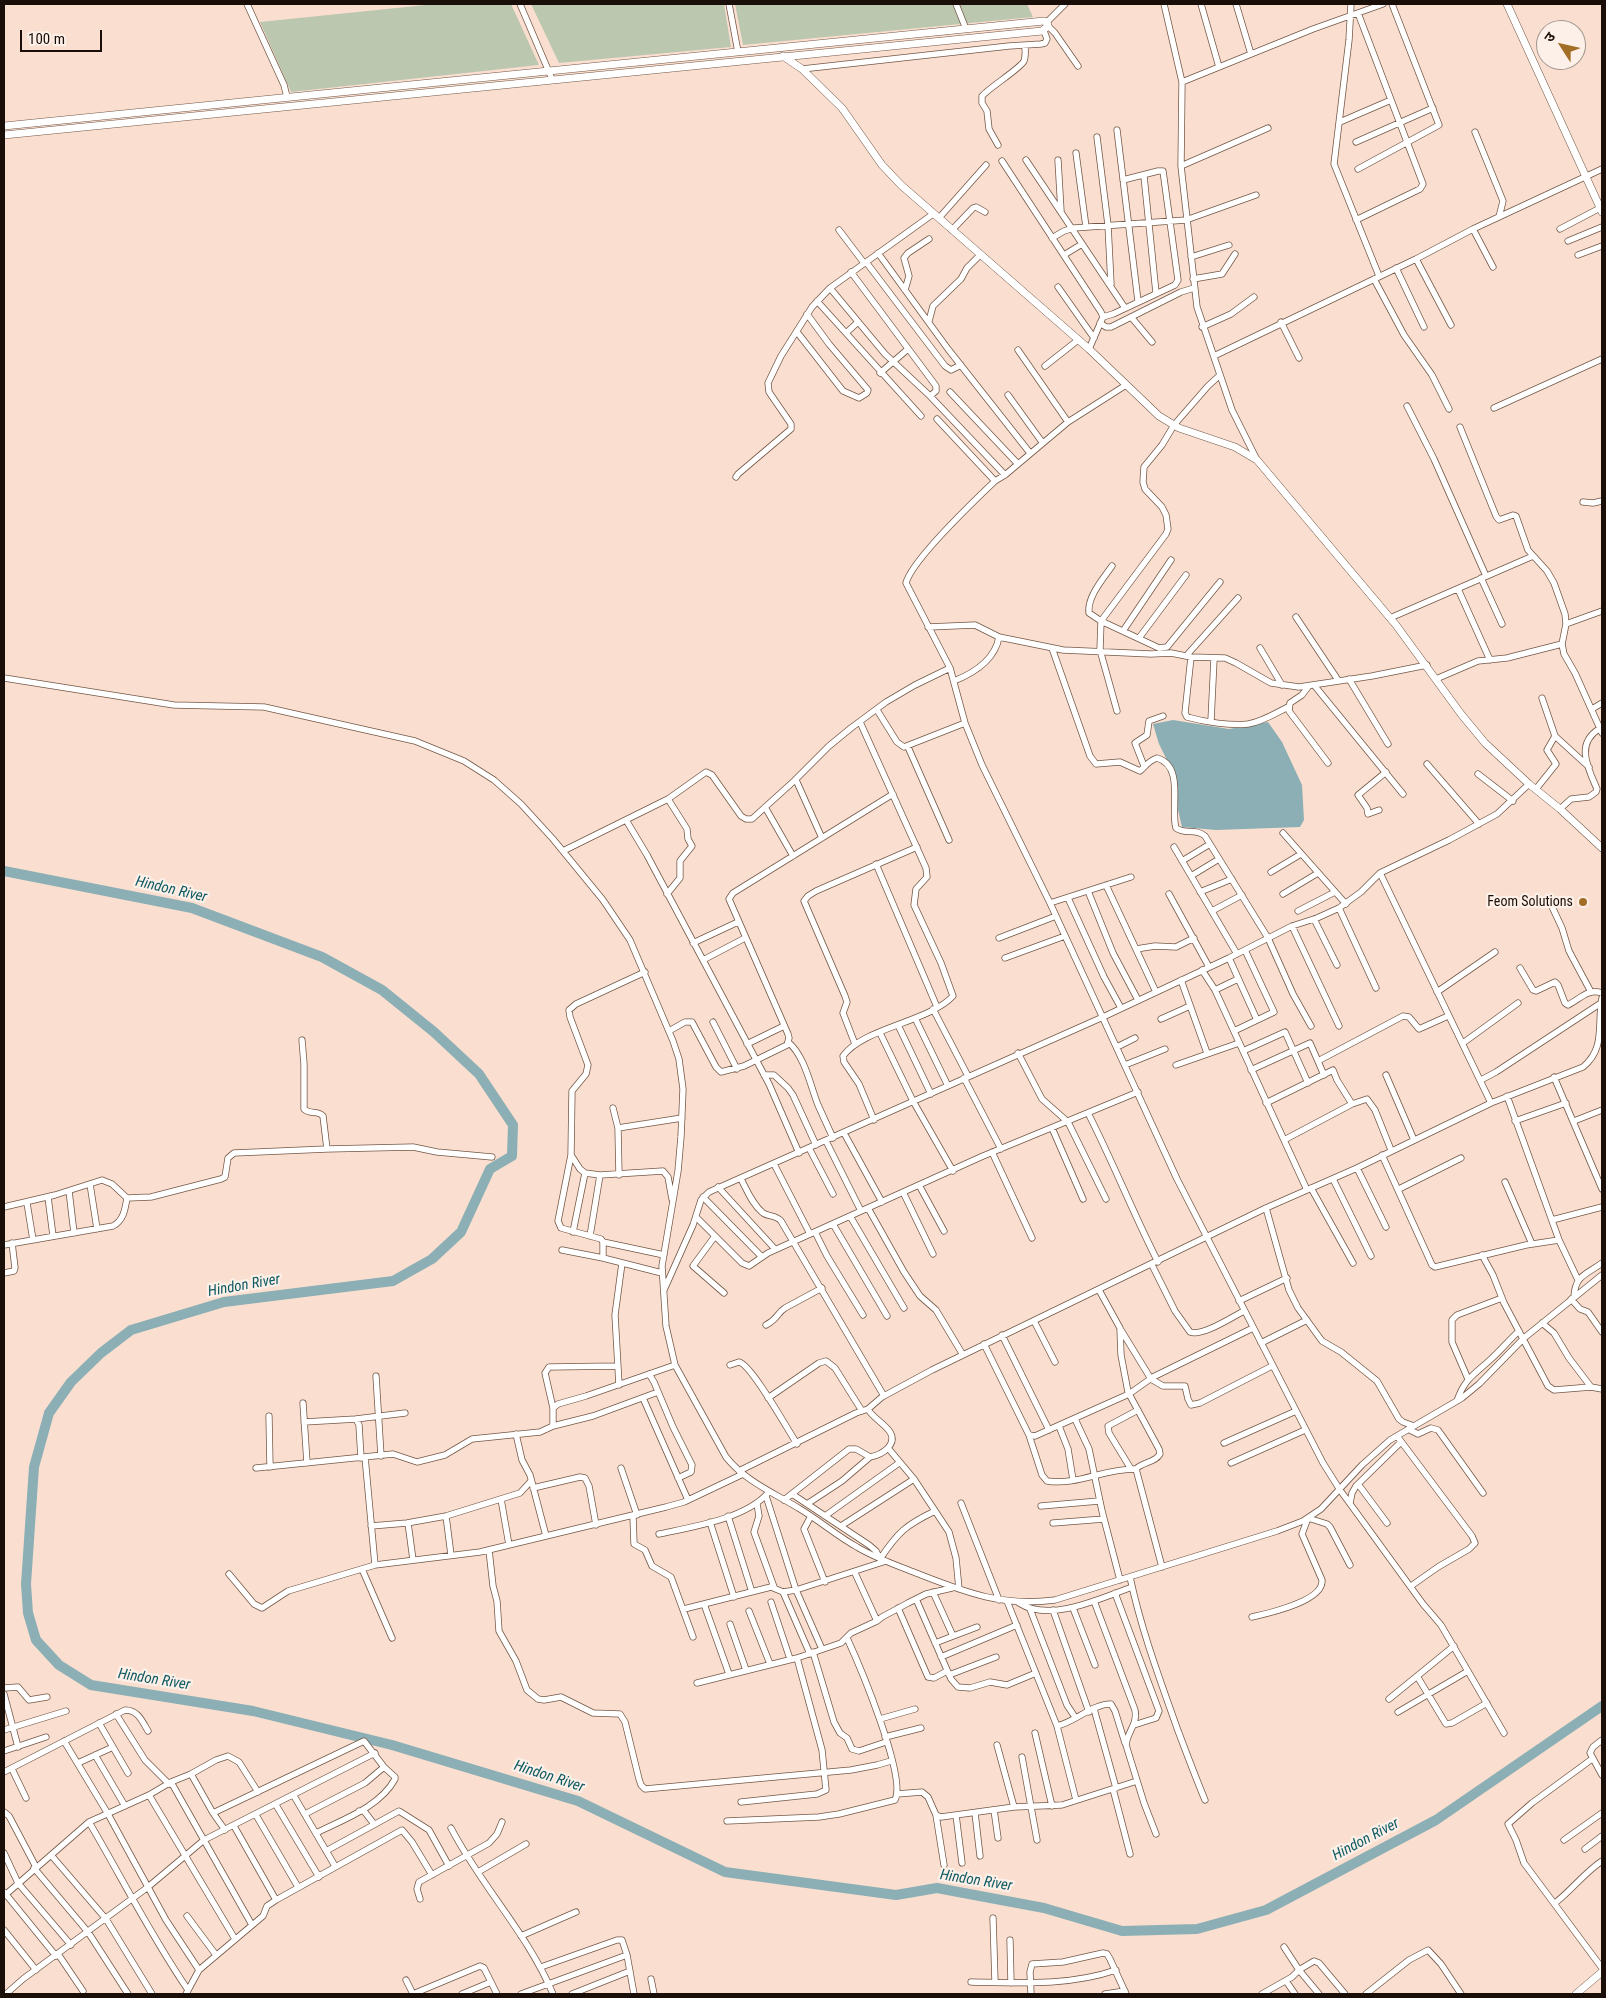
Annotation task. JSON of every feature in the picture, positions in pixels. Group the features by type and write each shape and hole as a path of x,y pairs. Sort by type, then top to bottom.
{"street":[{"path":"247,4 285,91"},
{"path":"520,4 552,79"},
{"path":"729,4 738,52"},
{"path":"956,4 966,29"},
{"path":"1046,27 1065,4"},
{"path":"1164,4 1182,82 1181,166 1190,257 1198,312 1232,410 1257,460 1390,618 1427,665 1461,714 1485,743 1529,784 1560,808 1602,848"},
{"path":"1201,4 1219,67"},
{"path":"1236,4 1251,54"},
{"path":"1351,4 1349,40 1334,168 1356,220 1376,277 1404,335 1432,375 1449,409"},
{"path":"1182,82 1383,4"},
{"path":"1358,169 1439,126 1392,4"},
{"path":"1507,4 1601,210 1560,229"},
{"path":"1356,220 1421,188 1422,182 1358,13"},
{"path":"4,126 285,91 549,70 1044,21 1046,27 1047,39 1045,43 802,70"},
{"path":"4,135 783,56 1046,27 1055,33 1078,66"},
{"path":"998,146 989,129 982,96 1000,80 1022,65 1025,58 1024,45"},
{"path":"775,49 802,70 842,108 890,174 1089,349 1159,416 1174,426 1235,447 1257,460"},
{"path":"1340,122 1391,100"},
{"path":"1356,142 1433,108"},
{"path":"1181,166 1268,128"},
{"path":"1117,130 1138,301"},
{"path":"1475,132 1503,201 1499,217"},
{"path":"1097,138 1108,225 1111,286"},
{"path":"1076,153 1086,227"},
{"path":"1026,160 1125,308"},
{"path":"1058,160 1061,214"},
{"path":"1002,161 1098,307 1101,320 1106,327 1111,327 1132,318 1184,290 1194,288"},
{"path":"736,477 756,456 791,429 791,424 771,397 767,388 781,356 817,301 830,288 865,262 936,216 986,165"},
{"path":"1214,356 1281,322 1416,259 1472,229 1602,169"},
{"path":"1089,349 1101,320 1175,285 1178,280 1163,171 1158,170 1144,176 1123,180"},
{"path":"1144,176 1156,293"},
{"path":"1052,238 1071,229 1148,221 1186,220 1256,196"},
{"path":"952,230 973,208 978,208 985,212"},
{"path":"1568,241 1602,227"},
{"path":"1472,229 1493,267"},
{"path":"838,230 888,289 946,368 951,370 961,365"},
{"path":"905,290 910,276 904,258 908,252 929,239"},
{"path":"1064,255 1082,244"},
{"path":"1190,257 1229,246"},
{"path":"1578,255 1602,246"},
{"path":"878,253 961,365 1030,453"},
{"path":"1193,279 1222,274 1235,254"},
{"path":"929,321 933,306 961,279 967,268 980,255"},
{"path":"1416,259 1451,325"},
{"path":"1396,268 1424,327"},
{"path":"851,272 936,386 936,391 930,396"},
{"path":"888,289 898,281"},
{"path":"1058,287 1094,338"},
{"path":"830,288 892,361 930,396 1006,475"},
{"path":"899,305 910,296"},
{"path":"1202,327 1227,317 1254,297"},
{"path":"817,301 880,373 921,416"},
{"path":"797,332 843,391 859,398 866,395 868,390 829,344 807,314"},
{"path":"1132,318 1152,342"},
{"path":"846,333 858,322"},
{"path":"1281,322 1299,358"},
{"path":"1045,366 1078,340"},
{"path":"880,373 908,349"},
{"path":"1018,350 1068,422"},
{"path":"1494,408 1602,360"},
{"path":"1118,711 1100,650 1101,621 1168,529 1165,511 1145,489 1142,474 1148,460 1162,445 1174,426 1208,386 1220,375"},
{"path":"1126,385 1068,422 1042,442 1006,475 995,481 930,548 906,580 907,586 950,668 965,723 982,765 1050,903 1087,988 1103,1017 1177,1179 1305,1430 1323,1464 1340,1490 1441,1625 1504,1733"},
{"path":"950,392 1018,464"},
{"path":"1008,396 1042,442"},
{"path":"1407,406 1434,459 1502,624"},
{"path":"937,420 995,481"},
{"path":"1460,427 1496,516 1500,520 1513,514 1516,516 1526,544 1554,583 1565,614 1566,624 1562,644 1566,659 1592,709 1601,731 1588,738 1584,747 1596,792 1589,797 1571,799 1560,808"},
{"path":"1583,502 1593,503 1602,501"},
{"path":"1390,618 1533,556"},
{"path":"1123,631 1172,560"},
{"path":"1112,566 1095,591 1089,612 1101,621 1159,648 1167,647 1220,582"},
{"path":"1139,638 1186,575"},
{"path":"1458,589 1490,660"},
{"path":"1238,598 1189,656 1185,714 1188,718 1248,724 1265,719 1288,707 1311,686"},
{"path":"1566,624 1602,611"},
{"path":"1296,617 1338,680"},
{"path":"928,627 974,625 999,638 1052,648 1151,654 1171,653 1230,660 1271,683 1282,685 1311,686 1427,665"},
{"path":"954,680 972,674 996,650 999,638"},
{"path":"1436,679 1478,661 1507,658 1562,644"},
{"path":"1052,648 1093,762 1100,765 1120,762 1136,771 1140,771 1144,766 1157,758 1163,761 1170,769 1176,796 1174,818 1176,828 1183,832 1199,831 1205,836 1268,938 1293,994 1311,1026"},
{"path":"1260,648 1282,685"},
{"path":"1211,721 1214,659"},
{"path":"563,851 668,799 706,772 712,775 741,816 746,819 752,819 796,780 829,746 860,722 915,685 950,668"},
{"path":"4,678 174,705 264,706 415,740 464,761 494,780 521,804 604,900 623,929 645,972 669,1031 681,1072 682,1118 678,1171 662,1273 669,1343 675,1364 726,1457 741,1473 768,1494 784,1500 811,1516 856,1547 883,1560 956,1588 1007,1601 1055,1600 1294,1526 1321,1509 1372,1456 1397,1436 1457,1401 1479,1384 1524,1338 1602,1274"},
{"path":"1349,678 1388,744"},
{"path":"1311,686 1403,794"},
{"path":"1542,698 1555,736 1589,767"},
{"path":"1592,709 1602,703"},
{"path":"1288,707 1289,712 1328,763"},
{"path":"877,710 900,746 908,747 965,723"},
{"path":"1144,766 1135,743 1148,735 1149,720 1163,716"},
{"path":"860,722 894,794 927,874 927,877 916,889 914,905 953,993 952,998 935,1008 855,1044 844,1056 844,1062 859,1084 874,1120"},
{"path":"1536,789 1555,767 1547,750 1555,736"},
{"path":"908,747 950,840"},
{"path":"1427,764 1479,824"},
{"path":"1379,810 1368,814 1367,808 1358,795 1386,772"},
{"path":"1478,774 1513,801"},
{"path":"796,780 822,838"},
{"path":"663,1292 696,1218 703,1197 718,1187 834,1138 1018,1053 1103,1017 1229,958 1292,926 1339,908 1362,892 1380,873 1497,814 1529,784"},
{"path":"669,1031 685,1022 692,1022 718,1070 721,1072 737,1069 757,1061 786,1045 789,1038 729,903 730,896 894,794"},
{"path":"667,894 680,878 680,861 692,846 688,839 687,829 668,799"},
{"path":"765,807 793,856"},
{"path":"626,820 757,1061 799,1153"},
{"path":"1283,833 1346,904"},
{"path":"1182,861 1210,844"},
{"path":"855,1044 843,1013 847,1002 845,996 804,901 816,891 916,847"},
{"path":"1174,847 1237,954"},
{"path":"1271,872 1302,854"},
{"path":"1190,876 1219,859"},
{"path":"876,864 935,1008 1001,1149"},
{"path":"1380,873 1448,1016 1464,1043 1491,1103"},
{"path":"1283,894 1318,874"},
{"path":"1050,903 1131,877"},
{"path":"1200,892 1232,879"},
{"path":"1106,885 1156,992"},
{"path":"1088,891 1113,953 1138,1000"},
{"path":"1298,911 1335,892"},
{"path":"1169,894 1209,967"},
{"path":"1212,910 1242,895"},
{"path":"1068,898 1104,977 1121,1008"},
{"path":"1548,898 1562,928 1569,951 1591,992"},
{"path":"1339,908 1376,988"},
{"path":"999,938 1056,916"},
{"path":"1314,919 1337,965"},
{"path":"693,943 738,922"},
{"path":"1292,926 1339,1026"},
{"path":"1005,958 1065,936"},
{"path":"703,960 745,938"},
{"path":"1136,949 1155,946 1176,947 1194,938"},
{"path":"1234,1031 1274,1012 1245,950"},
{"path":"1437,992 1495,952"},
{"path":"1229,958 1257,1020"},
{"path":"1520,968 1533,990 1539,990 1555,982 1566,1004 1571,1004 1591,992 1602,992"},
{"path":"1202,970 1215,990 1266,1103 1309,1189 1353,1263"},
{"path":"645,972 576,1004 569,1010 588,1065 586,1074 572,1091 571,1155 558,1221 561,1228 590,1236 603,1242 664,1255"},
{"path":"1215,990 1238,979"},
{"path":"1181,980 1207,1053"},
{"path":"229,1574 254,1604 262,1608 288,1591 376,1565 488,1550 596,1525 688,1500 865,1410 884,1396 1002,1335 1266,1208 1333,1179 1491,1103 1583,1067 1595,1054 1600,1041 1602,1000"},
{"path":"1481,1080 1496,1072 1602,1000"},
{"path":"1464,1043 1518,1003"},
{"path":"1161,1019 1190,1006"},
{"path":"1318,1061 1403,1016 1409,1017 1418,1029 1448,1016"},
{"path":"915,1018 948,1086"},
{"path":"713,1022 737,1069"},
{"path":"898,1025 930,1094"},
{"path":"747,1044 784,1026"},
{"path":"1243,1051 1285,1032 1308,1083"},
{"path":"880,1033 914,1102 952,1170"},
{"path":"1117,1047 1135,1038"},
{"path":"302,1040 304,1109 310,1113 322,1114 327,1148"},
{"path":"788,1042 793,1046 802,1064 834,1138"},
{"path":"1176,1065 1239,1043"},
{"path":"1251,1070 1310,1043 1324,1075"},
{"path":"1125,1065 1164,1049"},
{"path":"1018,1053 1042,1099 1068,1122 1106,1199"},
{"path":"1266,1103 1333,1070 1352,1104"},
{"path":"764,1075 774,1075 788,1088 816,1145"},
{"path":"1386,1075 1414,1140"},
{"path":"1554,1077 1602,1189"},
{"path":"696,1218 746,1266 749,1266 761,1256 902,1192 992,1152 1138,1092"},
{"path":"1507,1096 1559,1240 1578,1280"},
{"path":"1284,1140 1352,1104 1367,1099 1375,1110 1392,1150"},
{"path":"1515,1121 1566,1103"},
{"path":"613,1108 618,1128 618,1174"},
{"path":"1574,1121 1602,1110"},
{"path":"1088,1113 1107,1150 1175,1311 1190,1332 1196,1334 1212,1328 1244,1311"},
{"path":"618,1128 682,1118"},
{"path":"1052,1128 1083,1199"},
{"path":"844,1133 882,1202"},
{"path":"826,1141 860,1211"},
{"path":"4,1207 27,1203 102,1180 112,1184 127,1198 152,1197 222,1179 225,1177 228,1158 234,1153 327,1148 413,1147 438,1152 492,1157"},
{"path":"809,1148 833,1194"},
{"path":"992,1152 1032,1238"},
{"path":"571,1155 575,1163 585,1173 600,1175 664,1171 668,1177 672,1203"},
{"path":"1382,1155 1432,1265 1435,1267 1532,1244 1559,1240"},
{"path":"1398,1189 1460,1158"},
{"path":"774,1164 863,1315"},
{"path":"1356,1168 1386,1227"},
{"path":"573,1232 585,1173"},
{"path":"590,1236 600,1175"},
{"path":"740,1178 752,1200 762,1212 778,1217 781,1220 884,1396"},
{"path":"1333,1179 1371,1256"},
{"path":"1505,1182 1532,1244"},
{"path":"90,1184 97,1229"},
{"path":"919,1185 944,1231"},
{"path":"718,1187 775,1250"},
{"path":"69,1191 74,1233"},
{"path":"902,1192 933,1254"},
{"path":"48,1197 54,1236"},
{"path":"703,1197 761,1256"},
{"path":"4,1244 113,1226 124,1215 127,1198"},
{"path":"27,1203 33,1240"},
{"path":"1552,1220 1602,1207"},
{"path":"868,1208 904,1272 920,1296 936,1310 963,1355"},
{"path":"1266,1208 1293,1298 1307,1320 1322,1341 1341,1352 1377,1381 1399,1419 1414,1426"},
{"path":"850,1216 904,1308"},
{"path":"833,1224 887,1316"},
{"path":"715,1236 693,1266 724,1293"},
{"path":"603,1242 603,1258"},
{"path":"4,1273 14,1271 15,1268 12,1243"},
{"path":"562,1250 662,1273"},
{"path":"1482,1255 1518,1331 1524,1338 1548,1386 1554,1390 1591,1387 1602,1389"},
{"path":"1602,1262 1578,1280 1575,1285 1573,1298 1580,1309 1588,1312 1602,1332"},
{"path":"619,1385 615,1315 622,1263"},
{"path":"1239,1301 1287,1278"},
{"path":"766,1325 777,1318 781,1310 822,1288"},
{"path":"1099,1290 1151,1379 1162,1386 1185,1386 1189,1402 1195,1405 1272,1366"},
{"path":"1468,1379 1452,1342 1452,1320 1457,1315 1502,1298"},
{"path":"1260,1343 1307,1320"},
{"path":"1034,1321 1055,1362"},
{"path":"1542,1323 1554,1333 1569,1358 1591,1387"},
{"path":"984,1344 1029,1435 1044,1479 1052,1482 1094,1478 1133,1469 1156,1459 1160,1454 1129,1394 1121,1355 1120,1328"},
{"path":"1029,1435 1034,1436 1049,1430 1129,1394 1151,1379 1253,1328"},
{"path":"1457,1401 1461,1389 1468,1379 1491,1359 1518,1331"},
{"path":"1002,1335 1049,1430"},
{"path":"768,1398 819,1363 826,1361 835,1368 865,1410 889,1430 892,1439 888,1448 870,1457 842,1481 807,1504"},
{"path":"730,1365 739,1362 744,1363 796,1444"},
{"path":"552,1408 565,1401 619,1385 675,1364"},
{"path":"553,1426 552,1408 545,1373 547,1369 554,1366 617,1366"},
{"path":"649,1374 692,1465 691,1472 678,1478"},
{"path":"376,1376 381,1456"},
{"path":"256,1468 397,1454 412,1461 422,1461 445,1455 472,1439 540,1432 553,1426 593,1416 658,1392"},
{"path":"643,1398 688,1500"},
{"path":"303,1403 307,1463"},
{"path":"1138,1410 1110,1423 1108,1426 1109,1433 1133,1469 1162,1567"},
{"path":"1224,1443 1296,1411"},
{"path":"304,1422 356,1419 405,1413"},
{"path":"268,1416 270,1467"},
{"path":"356,1419 359,1425 376,1565"},
{"path":"1075,1419 1087,1443 1120,1580"},
{"path":"1058,1426 1068,1449 1073,1480"},
{"path":"1408,1429 1418,1434 1432,1428 1438,1430 1483,1493"},
{"path":"1231,1463 1305,1430"},
{"path":"516,1434 522,1460 531,1481 546,1536"},
{"path":"1397,1436 1472,1536 1475,1543 1469,1549 1411,1586"},
{"path":"1350,1503 1352,1493 1358,1484 1402,1442"},
{"path":"888,1448 914,1479 949,1532 956,1558 956,1588"},
{"path":"784,1500 849,1449 856,1449 870,1457"},
{"path":"825,1516 899,1463"},
{"path":"621,1468 635,1515 634,1544 645,1550 652,1566 671,1577 693,1637"},
{"path":"533,1488 580,1477 585,1478 590,1486 596,1525"},
{"path":"841,1526 914,1479"},
{"path":"371,1526 408,1523 446,1516 520,1493 531,1481"},
{"path":"1358,1484 1387,1523"},
{"path":"659,1534 728,1516 757,1504 768,1494"},
{"path":"768,1494 796,1590 822,1650"},
{"path":"792,1494 869,1545 883,1560"},
{"path":"501,1499 508,1545"},
{"path":"1041,1506 1100,1500"},
{"path":"961,1503 1000,1600"},
{"path":"757,1504 759,1516 754,1532 774,1587"},
{"path":"684,1609 774,1587 784,1592 796,1590 855,1573 883,1560 896,1536 904,1528 935,1511"},
{"path":"446,1516 451,1555"},
{"path":"728,1516 752,1592"},
{"path":"811,1516 804,1529 825,1582"},
{"path":"1308,1518 1327,1524 1330,1527 1350,1565"},
{"path":"1252,1617 1276,1611 1310,1597 1320,1590 1322,1580 1302,1534 1308,1518"},
{"path":"1052,1523 1104,1519"},
{"path":"710,1522 734,1597"},
{"path":"408,1523 413,1560"},
{"path":"488,1550 497,1601 499,1631 516,1661 527,1690 544,1700 560,1697 593,1713 620,1714 625,1722 639,1779 645,1789 825,1772 878,1765 891,1760"},
{"path":"362,1569 392,1638"},
{"path":"855,1573 877,1621"},
{"path":"1130,1576 1150,1653 1205,1800"},
{"path":"1017,1602 1030,1608 1053,1610 1073,1608 1132,1586"},
{"path":"697,1683 797,1658 841,1644 851,1633 916,1599 933,1592 956,1588"},
{"path":"784,1592 812,1653 834,1722 840,1733 847,1738 852,1749 859,1751 921,1728"},
{"path":"933,1592 953,1636"},
{"path":"1115,1593 1159,1711 1156,1718 1134,1724"},
{"path":"916,1599 948,1673 954,1684 962,1689 990,1682 1003,1685 1012,1684 1036,1673"},
{"path":"1007,1601 1057,1726 1076,1800"},
{"path":"1094,1601 1135,1710 1136,1718 1126,1740 1126,1745"},
{"path":"771,1602 790,1659"},
{"path":"704,1604 729,1674"},
{"path":"898,1608 928,1677 934,1678 996,1656"},
{"path":"1030,1608 1067,1705 1075,1717"},
{"path":"1073,1608 1095,1665"},
{"path":"1053,1610 1092,1710 1130,1854"},
{"path":"749,1611 770,1664"},
{"path":"730,1624 746,1670"},
{"path":"941,1657 1017,1625"},
{"path":"935,1643 977,1627"},
{"path":"727,1822 797,1819 839,1814 895,1800 897,1794 891,1760 880,1719 847,1638"},
{"path":"1389,1699 1454,1646"},
{"path":"741,1802 809,1795 824,1792 827,1788 822,1750 797,1658"},
{"path":"1398,1712 1468,1671"},
{"path":"1417,1676 1443,1722 1448,1724 1487,1703"},
{"path":"4,1688 18,1687 29,1700 47,1697"},
{"path":"4,1694 6,1711 18,1747"},
{"path":"1057,1726 1092,1710 1111,1704 1116,1711 1137,1781 1156,1834"},
{"path":"880,1719 915,1708"},
{"path":"4,1772 125,1710 134,1712 139,1716 148,1731"},
{"path":"4,1730 66,1711"},
{"path":"116,1714 145,1760 170,1783 252,1925"},
{"path":"99,1723 128,1773"},
{"path":"1035,1733 1052,1806"},
{"path":"4,1751 46,1737"},
{"path":"1602,1740 1590,1750 1592,1759 1602,1775"},
{"path":"64,1741 108,1814 166,1920 199,1970"},
{"path":"213,1814 361,1741 366,1742 384,1767 395,1777 392,1784 378,1798 359,1811 316,1833"},
{"path":"997,1745 1014,1807"},
{"path":"78,1764 113,1747"},
{"path":"6,1994 148,1887 204,1840 294,1796 375,1753"},
{"path":"96,1755 125,1806"},
{"path":"83,1991 57,1955 4,1894 89,1822 191,1774 216,1760 228,1756 239,1762 258,1792"},
{"path":"1022,1757 1037,1840"},
{"path":"1592,1759 1532,1803 1508,1824 1524,1863 1602,1968"},
{"path":"1596,1766 1602,1761"},
{"path":"305,1814 365,1783 384,1767"},
{"path":"12,1769 26,1798"},
{"path":"191,1774 213,1814 225,1830"},
{"path":"936,1815 941,1817 1014,1807 1062,1805 1137,1781"},
{"path":"897,1794 922,1792 928,1797 936,1815 944,1865"},
{"path":"149,1794 236,1939"},
{"path":"294,1796 335,1866"},
{"path":"276,1805 319,1877"},
{"path":"994,1810 998,1838"},
{"path":"359,1811 364,1811 374,1824"},
{"path":"326,1851 399,1811 429,1830 449,1866"},
{"path":"4,1812 9,1816 35,1868 88,1932 128,1994"},
{"path":"974,1813 980,1856"},
{"path":"1564,1840 1602,1813"},
{"path":"256,1815 298,1886"},
{"path":"956,1815 962,1863"},
{"path":"89,1822 133,1898 153,1938 187,1992 199,1970 262,1916 267,1906 298,1886 319,1877 335,1866 402,1830 412,1842 432,1875"},
{"path":"420,1899 417,1885 419,1882 493,1840 502,1822"},
{"path":"234,1826 276,1900"},
{"path":"451,1828 465,1856 478,1872 541,1967 553,1994"},
{"path":"1585,1849 1602,1836"},
{"path":"478,1872 526,1844"},
{"path":"4,1853 18,1883 71,1945"},
{"path":"51,1855 106,1919 152,1994"},
{"path":"1555,1903 1583,1875 1602,1861"},
{"path":"521,1936 576,1912"},
{"path":"188,1916 216,1955"},
{"path":"993,1918 995,1982"},
{"path":"4,1930 36,1970"},
{"path":"541,1967 617,1940 622,1940 627,1955 634,1994"},
{"path":"1010,1940 1011,1983"},
{"path":"1284,1947 1299,1970 1319,1994"},
{"path":"1366,1994 1409,1960 1428,1950 1441,1964 1460,1994"},
{"path":"1031,1994 1030,1967 1035,1963 1063,1962 1103,1953 1107,1954 1116,1970 1125,1993 1105,1994"},
{"path":"521,1994 627,1955"},
{"path":"1262,1994 1270,1992 1299,1970 1316,1961 1345,1994"},
{"path":"406,1980 413,1994 480,1966 484,1968 497,1994"},
{"path":"972,1982 1031,1983 1096,1977 1116,1970"},
{"path":"572,1994 630,1971"},
{"path":"1576,1994 1602,1972"},
{"path":"651,1979 654,1994"},
{"path":"1286,1981 1296,1994"},
{"path":"462,1994 491,1982"}],"green space":[{"path":"435,4 511,4 539,65 291,92 260,22"},
{"path":"531,4 724,4 731,47 559,63"},
{"path":"735,4 1027,4 1033,17 743,45"}],"water":[{"path":"1173,720 1229,729 1268,722 1282,742 1302,785 1304,820 1300,827 1216,830 1182,827 1166,758 1159,744 1153,724"}],"waterway":[{"name":"Hindon River","path":"4,871 192,908 322,957 382,990 434,1032 479,1074 513,1125 512,1156 490,1169 461,1232 432,1259 393,1281 224,1302 131,1330 101,1353 71,1382 49,1413 34,1467 26,1584 28,1613 36,1640 59,1665 91,1685 253,1711 392,1745 578,1801 725,1872 896,1895 937,1888 1044,1908 1122,1931 1197,1929 1266,1910 1436,1820 1602,1706"}],"place":[{"name":"Feom Solutions","path":"1583,902"}]}
